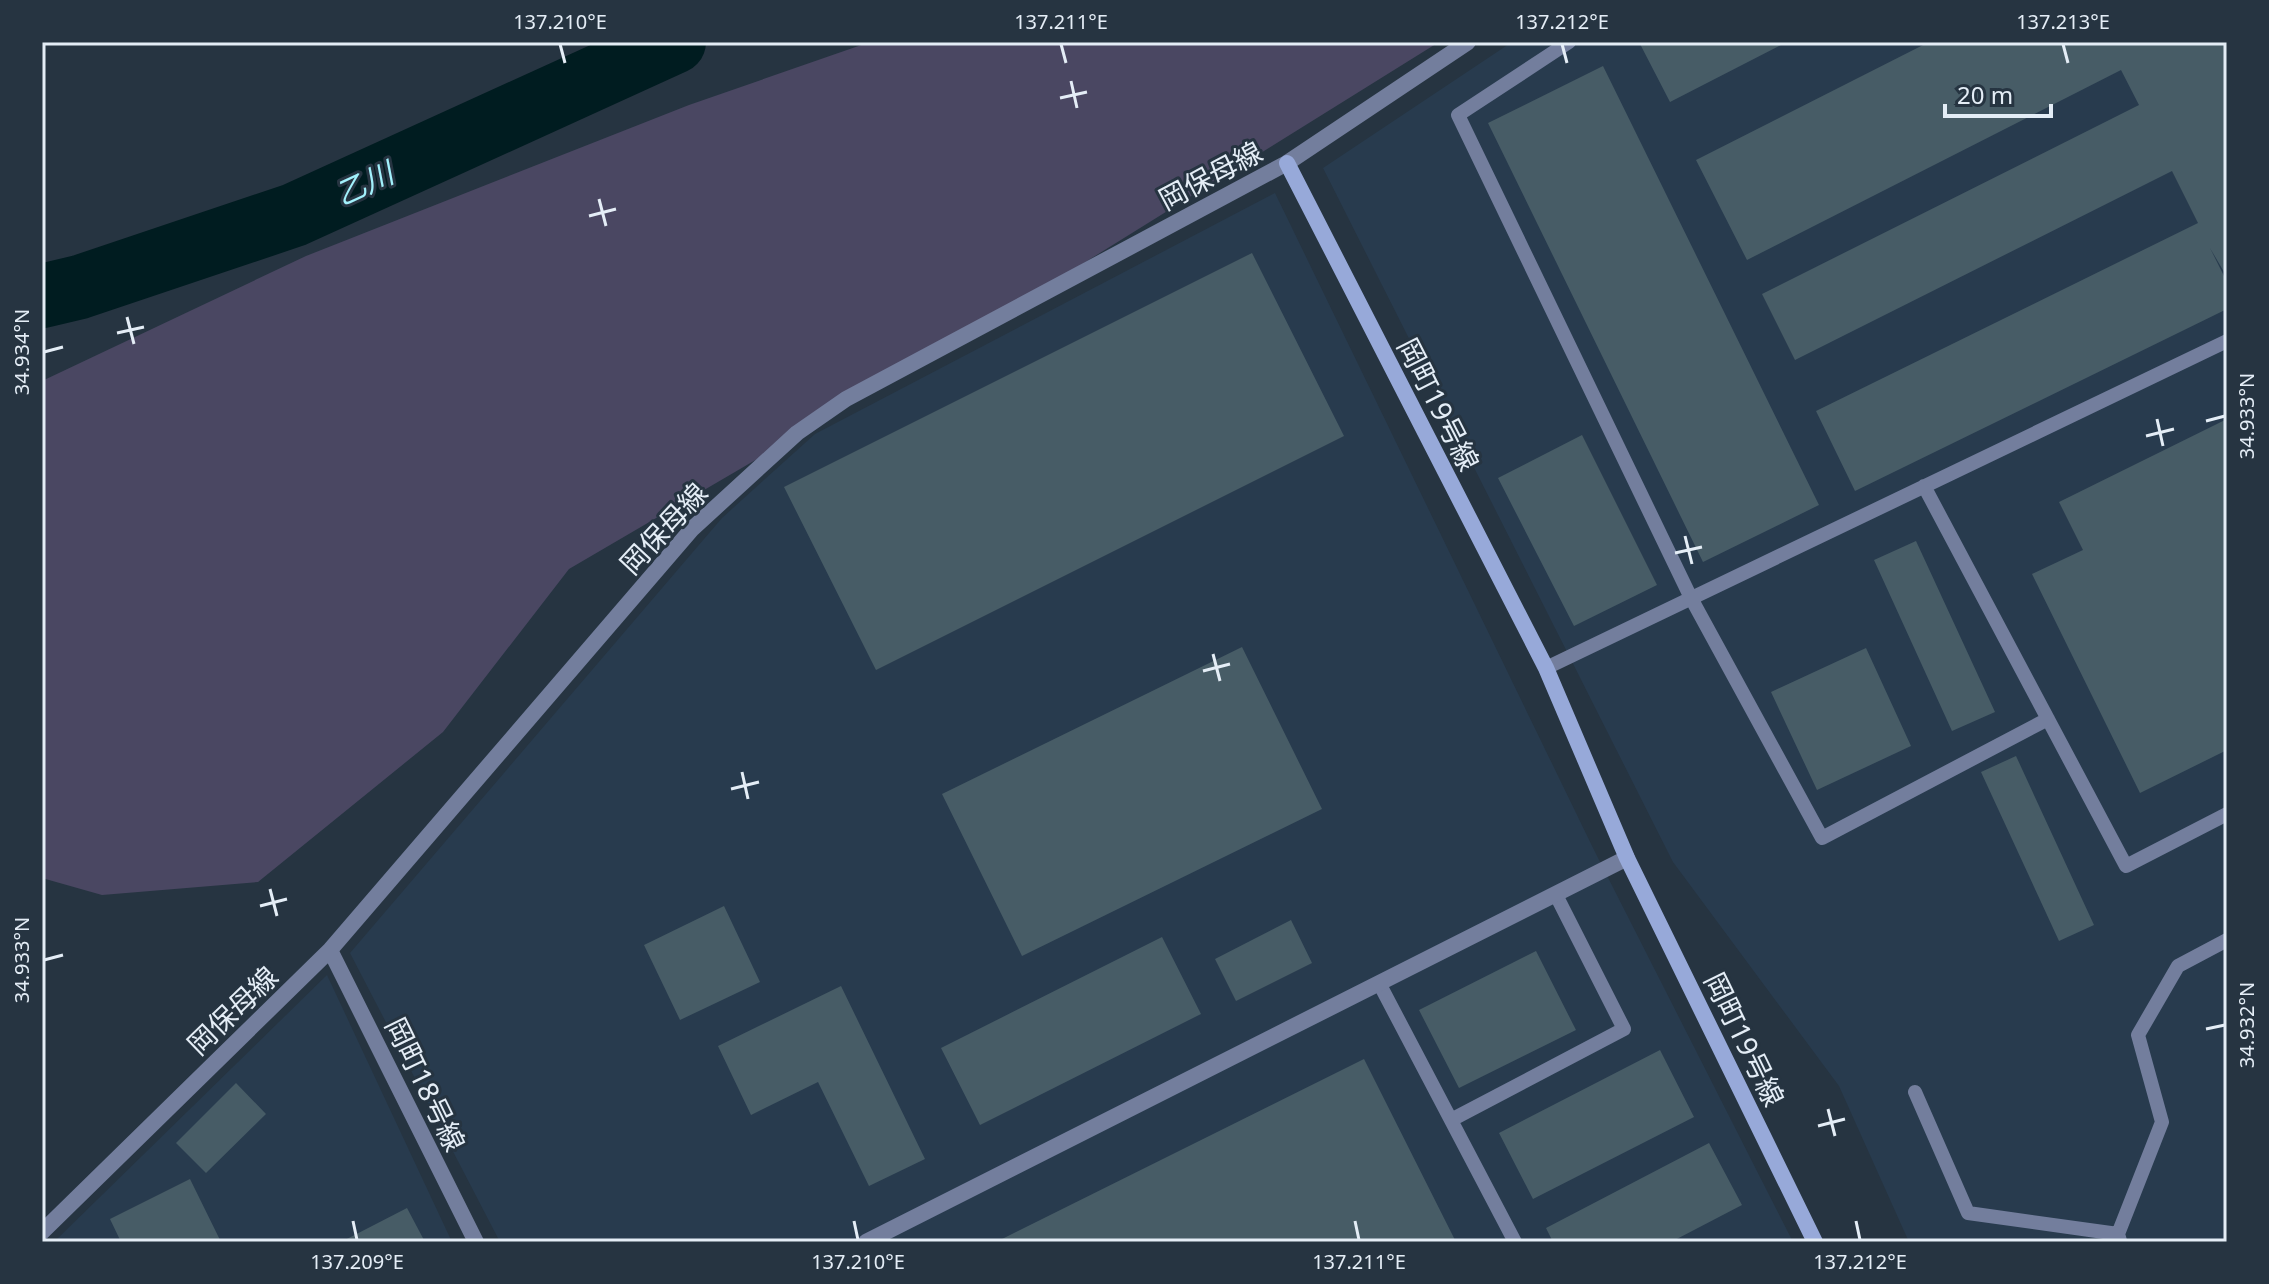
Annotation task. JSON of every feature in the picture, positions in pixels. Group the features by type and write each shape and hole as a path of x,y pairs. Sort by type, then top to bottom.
{"street":[{"name":"岡保母線","path":"42,1232 330,950 692,529 797,433 846,399 1287,163 1468,42"},
{"name":"岡町19号線","path":"1287,163 1546,668 1627,858 1815,1242"},
{"path":"866,1242 1627,858"},
{"name":"岡町18号線","path":"330,950 476,1242"}],"lane":[{"path":"1569,42 1458,115 1691,598 1822,838 2048,719"},
{"path":"1546,668 2227,341"},
{"path":"1924,486 2126,866 2227,814"},
{"path":"1451,1120 1624,1029 1556,895"},
{"path":"1915,1092 1968,1213 2119,1238 2162,1122 2138,1035 2178,966 2227,940"},
{"path":"1379,983 1515,1242"}],"shaded area":[{"path":"870,42 1439,42 952,345 569,569 443,732 258,882 102,895 42,878 42,381 306,256 689,105"},
{"path":"1512,42 2227,42 2227,1242 1909,1242 1839,1086 1673,862 1323,168"},
{"path":"1275,193 1593,848 1793,1242 500,1242 350,953 722,518 815,434"},
{"path":"327,975 452,1242 54,1242"}],"building":[{"path":"1639,42 1787,42 1670,102"},
{"path":"1929,42 2227,42 2227,277 2210,248 2227,282 2227,309 1855,491 1816,411 2198,223 2172,171 1795,360 1762,294 2139,105 2121,70 1747,260 1696,160"},
{"path":"1603,66 1819,505 1703,562 1488,123"},
{"path":"1252,253 1344,436 876,670 784,487"},
{"path":"2225,420 2227,750 2140,793 2032,574 2083,550 2059,502"},
{"path":"1582,435 1657,585 1574,626 1498,478"},
{"path":"1916,541 1995,712 1952,731 1874,560"},
{"path":"1242,647 1322,809 1022,956 942,794"},
{"path":"1866,648 1911,746 1817,790 1771,692"},
{"path":"2016,756 2094,925 2059,941 1981,772"},
{"path":"724,906 760,982 680,1020 644,945"},
{"path":"1291,920 1312,963 1236,1001 1215,959"},
{"path":"1162,937 1201,1014 980,1125 941,1048"},
{"path":"1536,951 1576,1030 1459,1088 1419,1010"},
{"path":"841,986 925,1159 869,1186 818,1082 751,1115 718,1046"},
{"path":"1660,1050 1694,1117 1533,1199 1499,1133"},
{"path":"1364,1059 1456,1242 996,1242"},
{"path":"236,1083 266,1114 206,1173 176,1143"},
{"path":"1709,1143 1742,1205 1671,1242 1553,1242 1546,1228"},
{"path":"190,1179 221,1242 121,1242 110,1219"},
{"path":"407,1208 425,1242 341,1242"}],"waterway":[{"name":"乙川","path":"42,296 80,287 294,215 674,42"}]}
